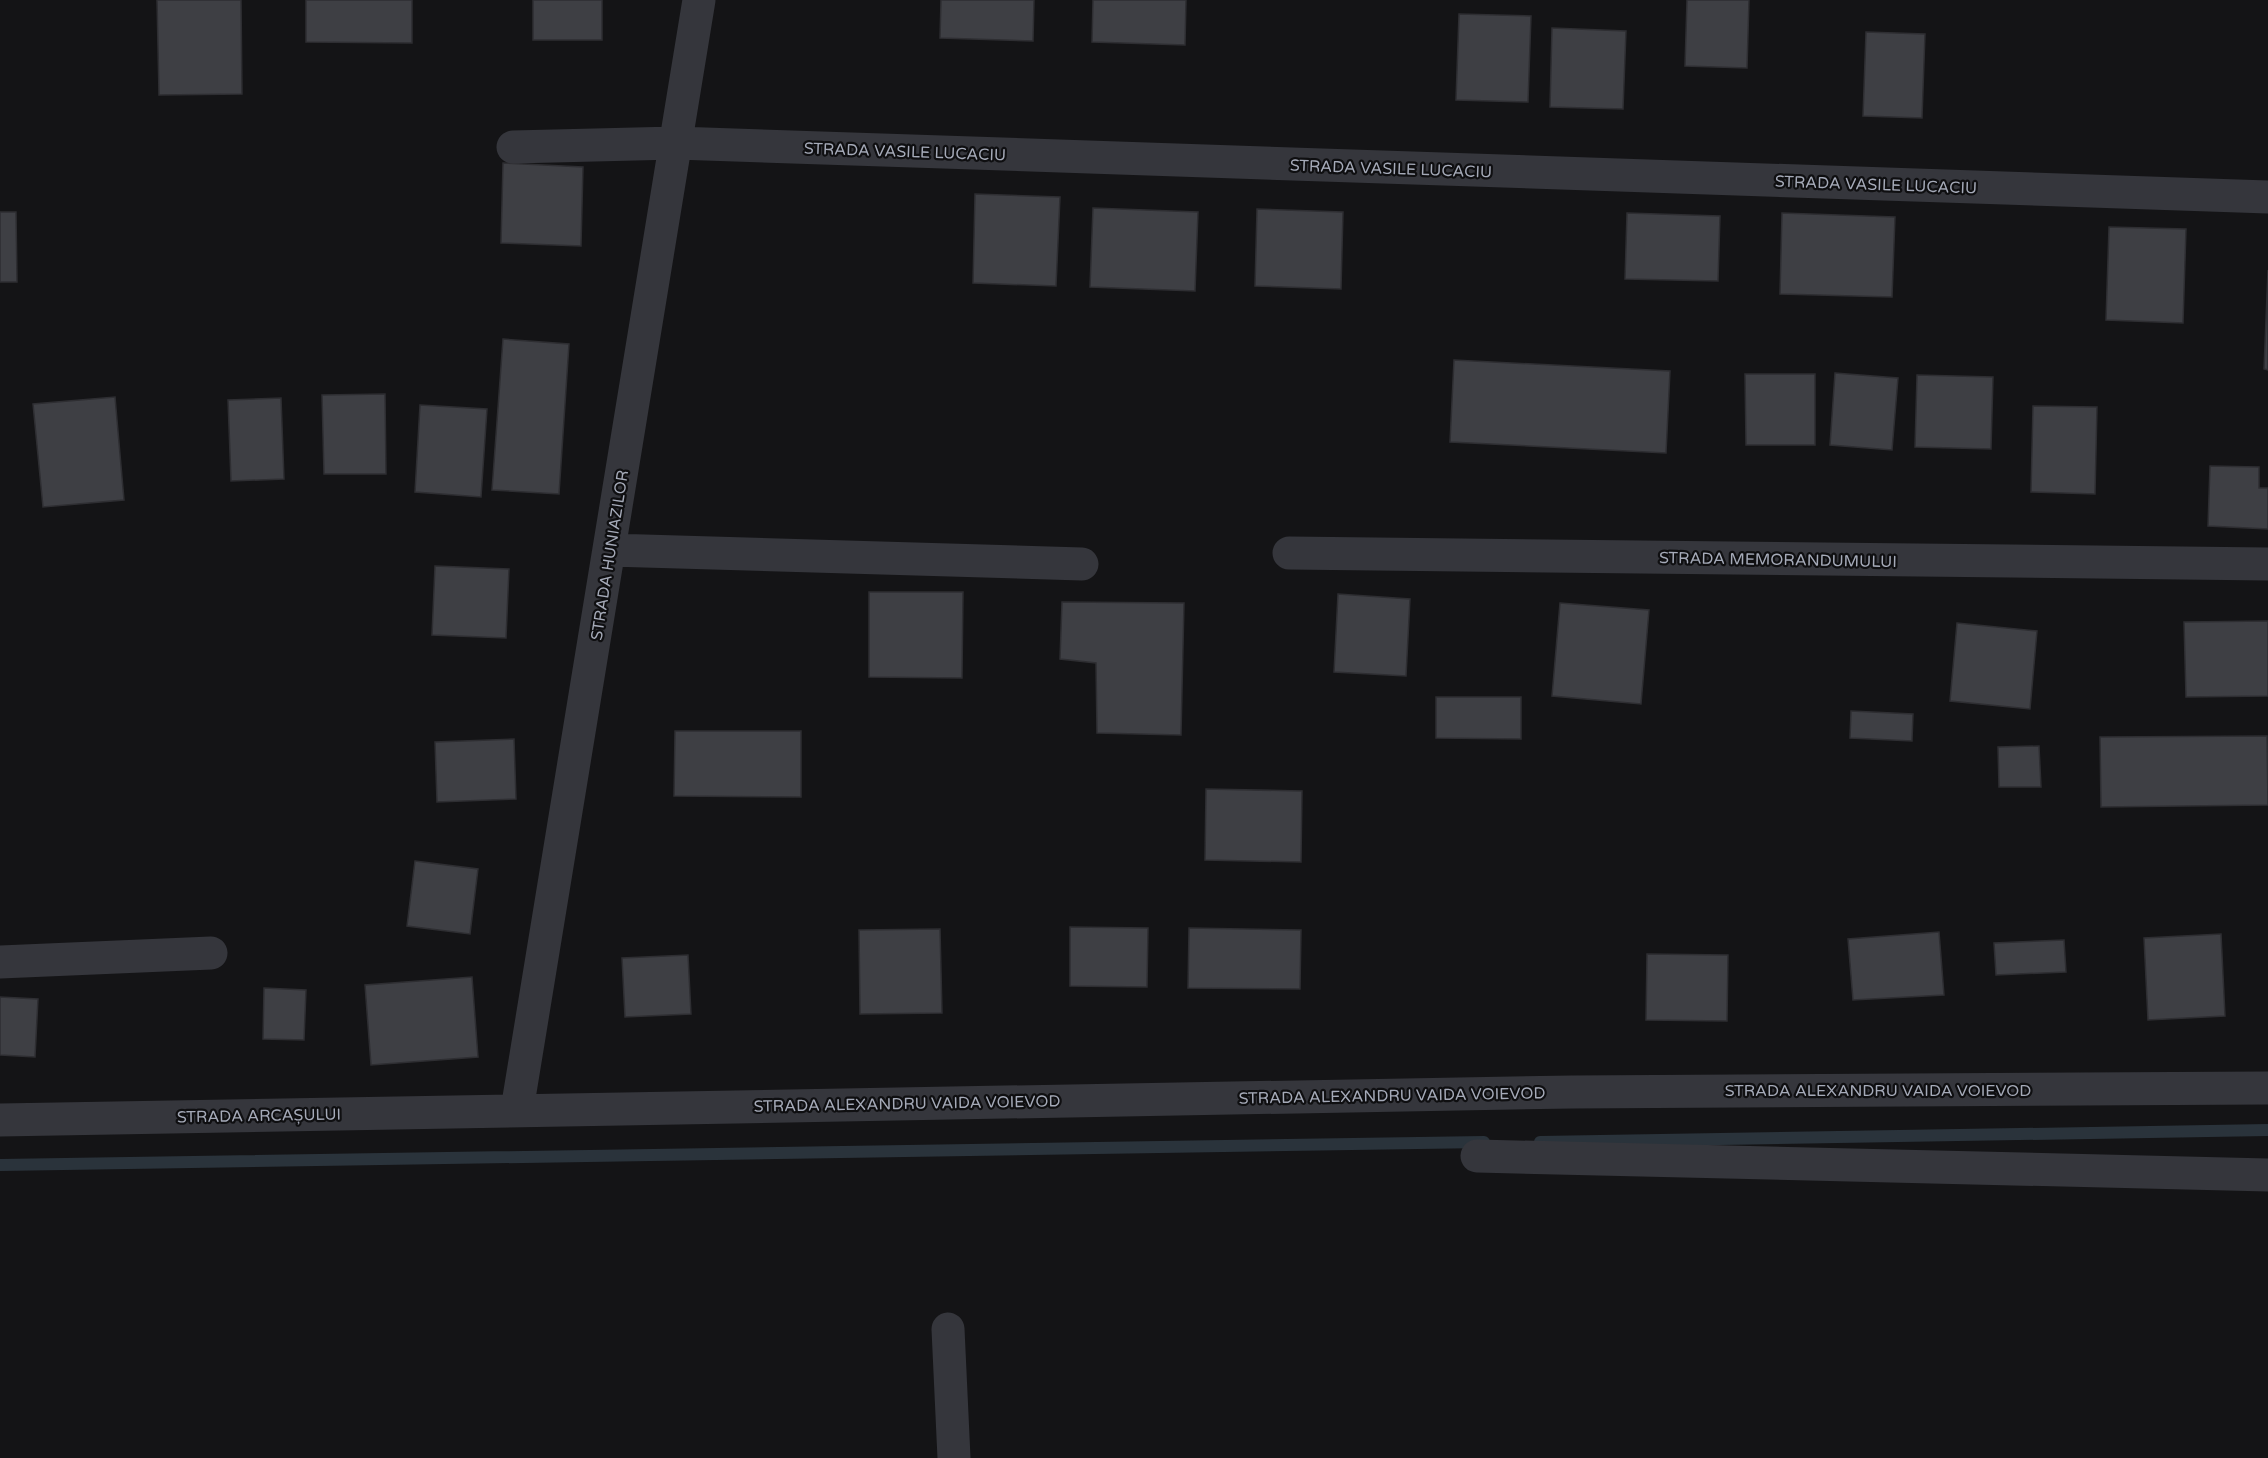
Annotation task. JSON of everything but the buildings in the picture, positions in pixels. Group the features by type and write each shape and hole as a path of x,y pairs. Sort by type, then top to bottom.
{"street":[{"name":"STRADA HUNIAZILOR","path":"517,1110 699,0"},
{"name":"STRADA VASILE LUCACIU","path":"513,147 676,143 2268,197"},
{"path":"610,550 1082,564"},
{"name":"STRADA MEMORANDUMULUI","path":"1289,553 2268,564"},
{"path":"0,962 210,953"},
{"name":"STRADA ALEXANDRU VAIDA VOIEVOD","path":"517,1110 1572,1092 2268,1088"},
{"name":"STRADA ARCAȘULUI","path":"0,1120 517,1110"},
{"path":"1477,1156 2268,1175"},
{"path":"948,1329 954,1458"}],"waterway":[{"path":"1540,1142 2268,1130"},
{"path":"0,1165 1484,1142"}]}
